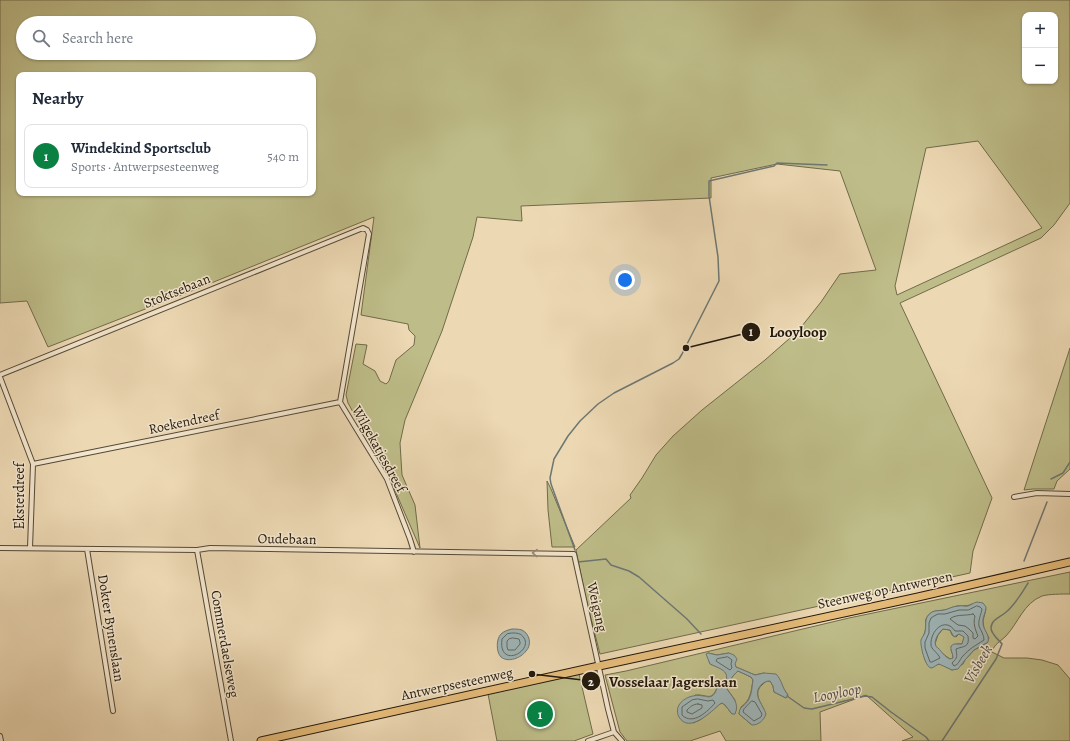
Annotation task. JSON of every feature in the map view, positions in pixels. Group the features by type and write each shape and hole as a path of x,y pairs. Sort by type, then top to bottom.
{"main road":[{"name":"Steenweg op Antwerpen","path":"706,643 1070,562"},
{"name":"Antwerpsesteenweg","path":"260,741 706,643"}],"street":[{"name":"Stoktsebaan","path":"0,376 363,228 367,230 369,234 340,402"},
{"name":"Eksterdreef","path":"0,376 33,464 30,548"},
{"name":"Roekendreef","path":"33,464 340,402"},
{"name":"Wilgekatjesdreef","path":"340,402 387,479 414,552"},
{"path":"1014,497 1037,493 1070,494"},
{"name":"Oudebaan","path":"0,548 197,550 210,548 574,554"},
{"name":"Dokter Bynenslaan","path":"87,549 113,711"},
{"name":"Commerdaelseweg","path":"197,550 231,741"},
{"name":"Weigang","path":"574,554 614,732"},
{"path":"588,741 614,732 622,741"},
{"path":"0,736 1,741"}],"shaded area":[{"path":"0,0 1070,0 1070,203 1054,225 1041,238 900,303 992,498 973,551 970,573 600,654 585,595 576,550 631,498 630,495 656,455 673,436 702,410 765,360 798,331 821,302 840,274 876,270 840,171 777,164 711,178 711,198 521,206 522,221 477,217 473,237 442,331 405,420 400,443 402,475 415,505 420,548 390,479 348,403 346,395 356,344 367,345 363,364 375,371 380,381 386,384 389,381 396,360 414,345 415,336 409,330 408,324 361,315 374,217 48,347 27,301 0,303","holes":["978,141 1042,228 897,295 895,286 926,148"]},
{"path":"1070,348 1070,469 1057,481 1054,489 1024,490"},
{"path":"547,481 551,489 575,547 552,547"},
{"path":"1070,572 1070,594 1045,595 1030,603 1010,631 996,645 992,652 1004,658 1027,658 1042,660 1058,665 1070,679 1070,741 902,741 913,737 866,695 820,712 821,741 726,741 720,731 690,741 627,741 620,732 605,675 849,618","holes":["972,604 986,609 983,621 984,629 989,638 986,644 974,650 963,664 952,670 941,664 936,665 926,662 922,641 926,619 928,616 934,612","708,653 717,655 729,653 736,667 755,675 764,673 781,683 788,695 786,698 774,692 770,681 764,683 758,691 759,700 764,709 752,725 739,714 741,707 749,698 753,680 751,677 738,671 731,679 727,689 735,700 732,714 722,703 700,720 693,723 695,695 713,695 717,688 724,687 727,677 725,671 710,664"]},
{"path":"943,629 950,630 952,635 956,637 959,634 964,636 962,644 956,644 951,650 953,658 950,659 935,646 938,635"},
{"path":"579,674 593,734 574,741 497,741 488,694"}],"water":[{"path":"977,602 983,603 986,607 983,625 988,637 988,642 974,650 958,669 952,670 939,664 932,668 929,667 923,656 921,640 925,633 926,621 929,614 934,611 957,606 967,606","holes":["943,629 950,630 954,637 959,634 964,637 962,644 954,644 951,646 953,658 950,659 945,656 935,644 938,634"]},
{"path":"512,629 521,630 527,634 529,646 521,656 507,660 499,655 497,642 501,634"},
{"path":"729,653 734,655 737,659 735,664 736,667 755,675 764,673 776,674 788,695 786,698 774,692 770,681 762,684 759,688 758,695 766,714 761,722 752,725 739,714 739,711 750,697 753,680 751,677 738,671 731,679 727,689 736,703 737,707 735,714 732,714 722,703 700,720 688,723 683,722 678,713 678,706 681,702 693,696 700,695 711,697 717,688 724,687 726,682 726,674 719,668 710,664 706,654 717,655"}],"waterway":[{"name":"Looyloop","path":"575,550 551,484 550,478 554,459 568,436 580,421 598,404 614,393 673,363 679,359 682,354 719,281 718,257 709,196 709,181 774,166 777,163 827,165"},
{"name":"Visbeek","path":"1051,479 1063,473 1070,462"},
{"name":"Visbeek","path":"1024,561 1047,502"},
{"name":"Looyloop","path":"577,559 578,562 606,559 611,565 629,571 639,577 687,619 701,634"},
{"name":"Visbeek","path":"942,741 996,659 1002,644 992,632 992,623 1012,606 1028,583"},
{"name":"Looyloop","path":"787,696 804,708 812,709 865,696 872,697 926,737 929,741"}],"place":[{"name":"Looyloop","path":"686,348"},
{"name":"Vosselaar Jagerslaan","path":"532,674"},
{"name":"Windekind Sportsclub","path":"540,714"}]}
